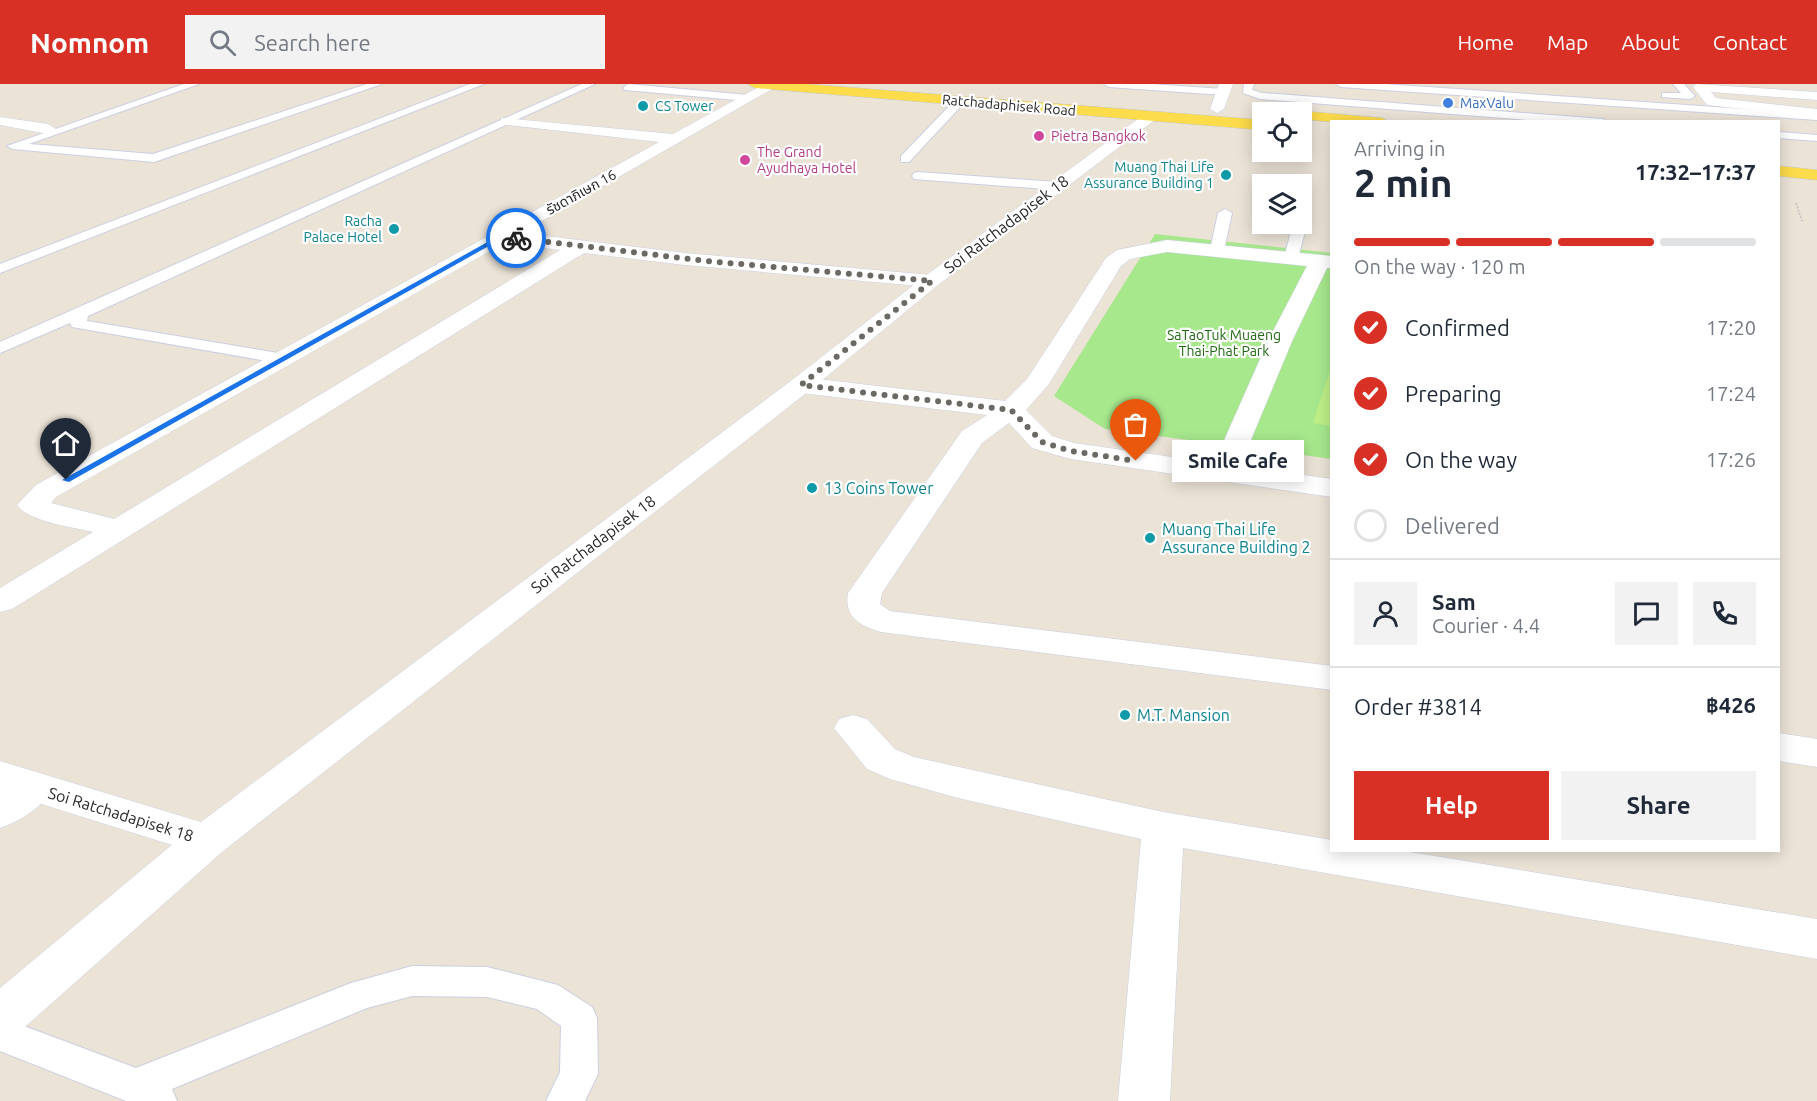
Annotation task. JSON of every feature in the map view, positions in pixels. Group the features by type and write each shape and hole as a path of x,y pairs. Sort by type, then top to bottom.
{"main road":[{"name":"Ratchadaphisek Road","path":"910,84 1252,111"},
{"name":"Ratchadaphisek Road","path":"758,89 960,101 1252,124"},
{"path":"1312,116 1359,120"},
{"path":"1312,129 1330,131"},
{"path":"1780,149 1817,152"},
{"path":"1780,158 1817,161"},
{"path":"1780,164 1817,167"},
{"path":"1780,171 1817,175"}],"street":[{"path":"1817,96 1700,87 1712,102 1817,115"},
{"path":"1217,108 1224,88"},
{"name":"รัชดาภิเษก 16","path":"119,529 45,511 32,505 46,491 677,139 758,89"},
{"name":"Soi Ratchadapisek 18","path":"17,781 207,840 801,385 932,281 1151,116"},
{"path":"0,121 48,129"},
{"path":"507,121 677,139"},
{"path":"502,237 747,265 932,281"},
{"path":"1223,474 1281,339 1326,262 1167,246 1124,254 1113,262 1037,384 1011,410 972,437 865,593 866,612 881,621 1330,678"},
{"path":"0,602 579,247"},
{"path":"801,385 1011,410 1042,442 1071,451 1330,488"},
{"path":"853,728 881,759 904,769 1163,828 1817,939"},
{"path":"1780,747 1817,753"},
{"path":"0,812 17,781"},
{"path":"1144,1101 1163,828"},
{"path":"0,1018 207,840"}],"lane":[{"path":"194,84 13,146 154,158 376,84"},
{"path":"0,269 479,84"},
{"path":"0,348 590,84"},
{"path":"635,84 628,88 758,89"},
{"path":"1109,84 1224,88"},
{"path":"1249,84 1247,91 1260,96 1357,94 1817,115"},
{"path":"1341,84 1357,94 1388,105 1578,120"},
{"path":"1495,84 1511,85"},
{"path":"1654,94 1690,96 1678,84"},
{"path":"1559,88 1643,94"},
{"path":"905,159 960,101"},
{"path":"1388,105 1389,120"},
{"path":"1780,135 1817,138"},
{"path":"918,176 1057,186"},
{"path":"1217,250 1225,213"},
{"path":"1291,258 1297,234"},
{"path":"80,313 78,324 284,359"},
{"path":"0,1034 147,1093 363,994 412,981 487,982 546,996 579,1018 579,1074 565,1101"}],"green space":[{"name":"SaTaoTuk Muaeng Thai-Phat Park","path":"1155,234 1330,253 1330,459 1105,429 1054,396"},
{"path":"1330,370 1330,426 1313,423"}],"way so far":[{"path":"516,238 706,261 932,281 801,385 1011,410 1042,442 1071,451 1136,461"}],"place":[{"name":"MaxValu","path":"1448,103"},
{"name":"CS Tower","path":"643,106"},
{"name":"Pietra Bangkok","path":"1039,136"},
{"name":"The Grand Ayudhaya Hotel","path":"745,160"},
{"name":"Muang Thai Life Assurance Building 1","path":"1226,175"},
{"name":"Racha Palace Hotel","path":"394,229"},
{"name":"Smile Cafe","path":"1136,461"},
{"name":"13 Coins Tower","path":"812,488"},
{"name":"Muang Thai Life Assurance Building 2","path":"1150,538"},
{"name":"M.T. Mansion","path":"1125,715"}],"route":[{"path":"66,480 502,237 516,238"}]}
